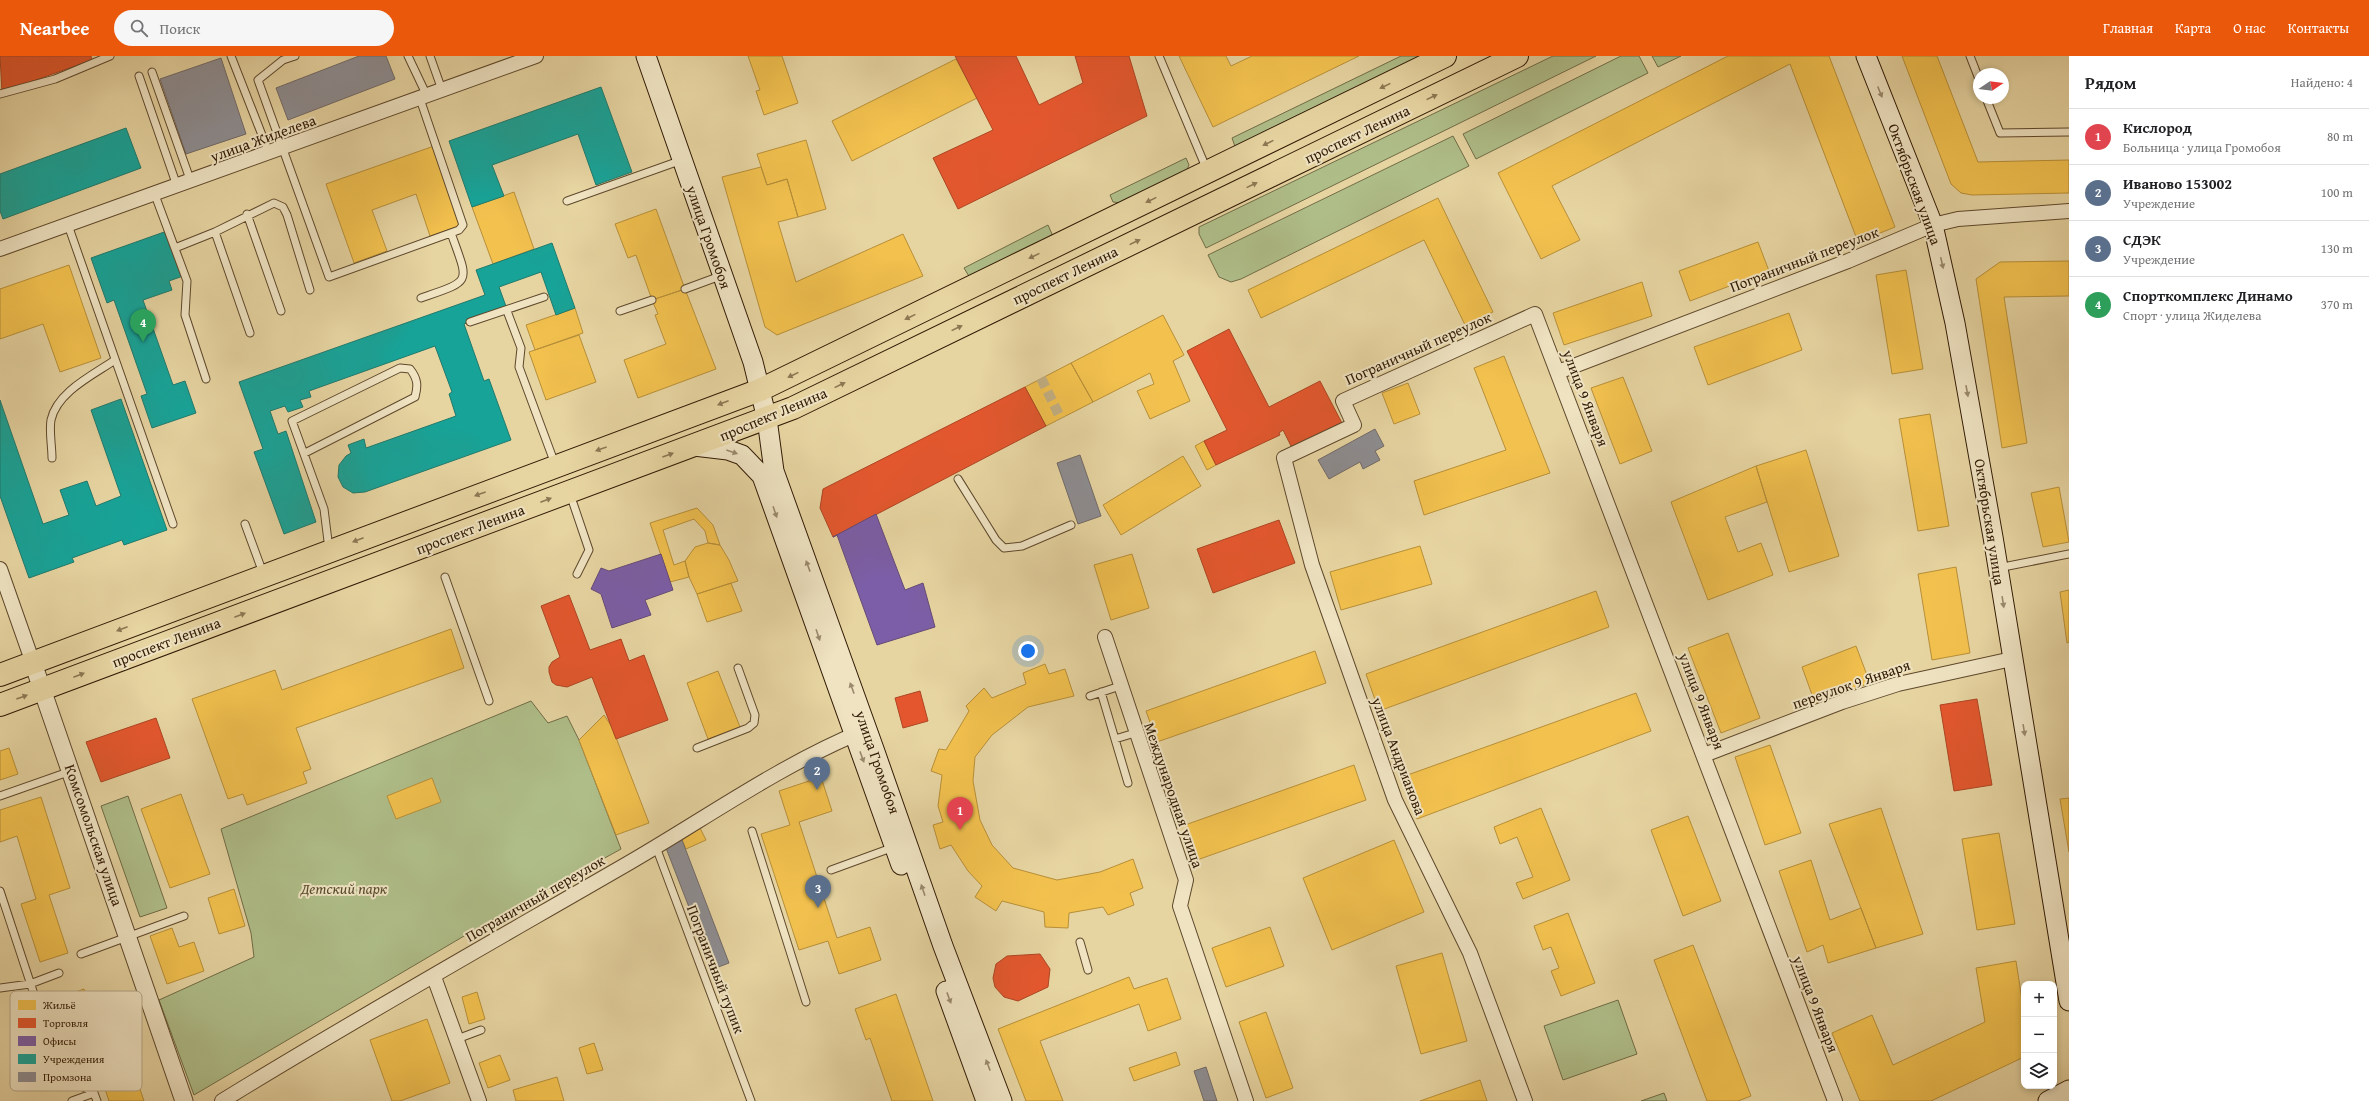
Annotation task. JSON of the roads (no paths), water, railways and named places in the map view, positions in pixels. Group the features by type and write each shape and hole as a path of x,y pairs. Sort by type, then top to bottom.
{"highway":[{"name":"проспект Ленина","path":"0,675 760,390 1445,56"},
{"name":"проспект Ленина","path":"0,705 767,419 1517,56"}],"main road":[{"name":"улица Громобоя","path":"646,56 753,362 767,419 774,471 860,732 894,847 986,1101"},
{"name":"Октябрьская улица","path":"1866,56 1933,225 1956,323 2069,1001"},
{"name":"улица Громобоя","path":"762,476 767,419"},
{"name":"улица Громобоя","path":"694,446 728,450 742,455 762,476 1002,1101"},
{"path":"2048,1101 2069,1090"}],"street":[{"name":"улица Жиделева","path":"0,250 178,187 442,90 518,59 536,56"},
{"name":"Пограничный переулок","path":"1558,372 1848,261 1933,225 1958,219 2069,211"},
{"name":"Пограничный переулок","path":"1284,458 1354,425 1342,401 1535,314"},
{"name":"улица 9 Января","path":"1535,314 1835,1101"},
{"name":"улица Андрианова","path":"1284,458 1312,565 1395,800 1467,946 1525,1101"},
{"name":"Комсомольская улица","path":"0,570 129,935 184,1101"},
{"name":"Международная улица","path":"1104,637 1135,733 1186,880 1180,906 1246,1101"},
{"name":"переулок 9 Января","path":"1704,755 1842,702 1898,684 2012,659"},
{"name":"Пограничный переулок","path":"222,1101 301,1052 434,977 656,847 720,807 833,744 860,732"},
{"path":"434,977 478,1101"}],"lane":[{"path":"0,94 55,79 110,56"},
{"path":"231,56 269,153"},
{"path":"295,56 279,63 258,80 329,277 459,230 464,225 423,97 408,56"},
{"path":"430,56 442,90"},
{"path":"1159,56 1208,172"},
{"path":"1970,56 1974,68"},
{"path":"152,72 191,182"},
{"path":"139,76 178,187"},
{"path":"1988,104 2000,133 2069,132"},
{"path":"567,202 682,160"},
{"path":"155,195 187,282 185,315 206,379"},
{"path":"174,248 215,232 247,214 274,203 283,207 310,290"},
{"path":"247,214 281,311"},
{"path":"68,225 173,524"},
{"path":"215,232 250,333"},
{"path":"421,298 456,286 463,281 465,272 451,233"},
{"path":"686,288 723,275"},
{"path":"470,322 507,311 544,297"},
{"path":"620,311 652,300"},
{"path":"507,311 521,348 519,367 556,466"},
{"path":"52,458 50,422 55,409 72,390 115,360"},
{"path":"305,453 415,397 418,388 416,376 410,369 400,368 292,421 305,453 324,509 329,551"},
{"path":"958,479 996,540 1004,548 1022,546 1071,525"},
{"path":"569,492 589,550 578,574"},
{"path":"246,524 264,575"},
{"path":"1998,568 2069,554"},
{"path":"445,577 490,701"},
{"path":"697,748 748,728 754,723 755,715 738,668"},
{"path":"1090,696 1120,686"},
{"path":"1101,692 1128,783"},
{"path":"1115,739 1135,733"},
{"path":"0,796 72,771"},
{"path":"752,830 806,1002"},
{"name":"Пограничный тупик","path":"656,847 751,1101"},
{"path":"831,870 894,847"},
{"path":"0,892 32,991"},
{"path":"81,954 129,935 184,916"},
{"path":"1080,942 1088,970"},
{"path":"0,988 30,984 59,973"},
{"path":"457,1039 481,1030"},
{"path":"91,1091 94,1093 97,1101"},
{"path":"72,1101 94,1093"}],"tunnel":[{"path":"1041,378 1061,419"}],"place":[{"name":"Спорткомплекс Динамо","path":"143,342"},
{"name":"Иваново 153002","path":"817,790"},
{"name":"Кислород","path":"960,830"},
{"name":"СДЭК","path":"818,908"}],"park label":[{"name":"Детский парк","path":"344,888"}]}
